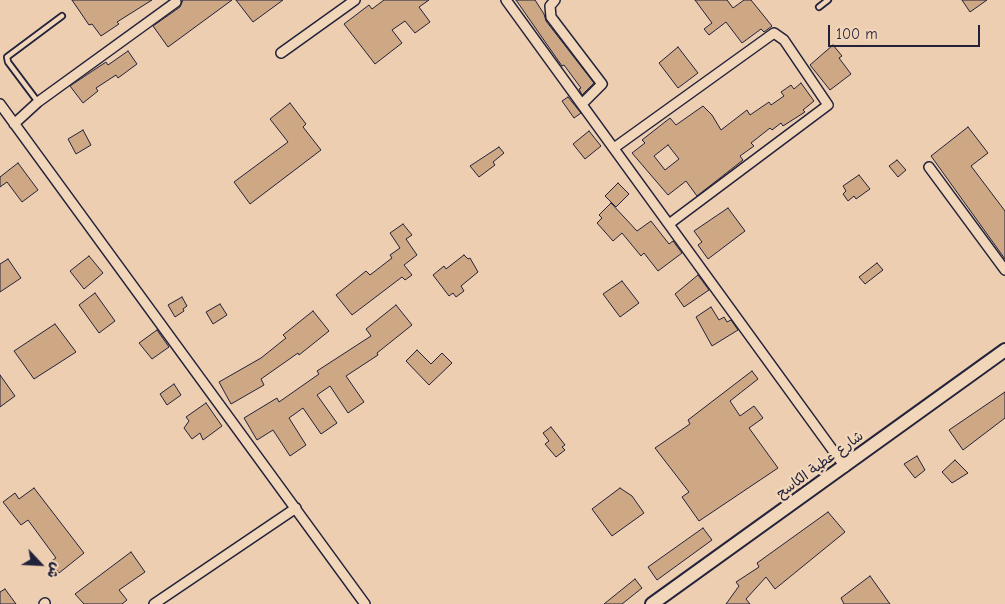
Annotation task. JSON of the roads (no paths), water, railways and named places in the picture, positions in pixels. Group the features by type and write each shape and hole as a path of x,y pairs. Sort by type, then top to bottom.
{"street":[{"path":"281,53 355,0"},
{"path":"506,0 845,467"},
{"path":"555,0 550,6 551,17 602,84 599,90 582,104"},
{"path":"14,124 38,102 176,2"},
{"path":"614,148 774,33 784,40 828,105 669,224"},
{"path":"0,104 365,604"},
{"path":"928,167 1005,270"},
{"name":"شارع عطية الكاسح","path":"652,604 845,467 1005,350"},
{"path":"154,604 296,508"}],"lane":[{"path":"819,7 828,0"},
{"path":"38,102 8,62 7,56 62,16"}]}
